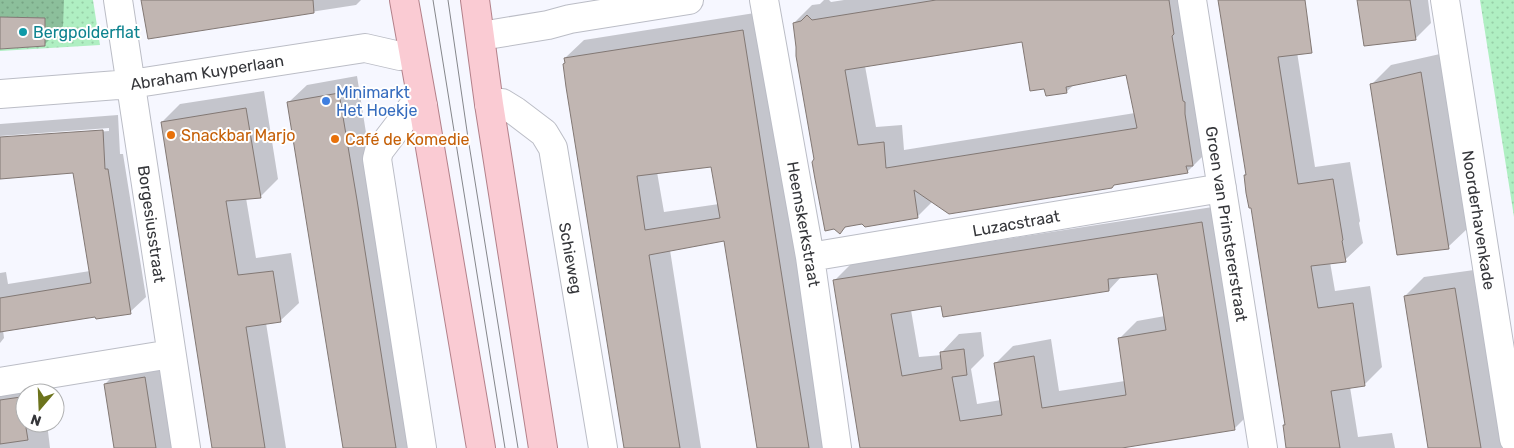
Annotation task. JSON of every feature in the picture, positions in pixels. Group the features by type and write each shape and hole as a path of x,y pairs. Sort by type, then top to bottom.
{"main road":[{"path":"404,0 481,448"},
{"path":"475,0 543,448"}],"street":[{"name":"Borgesiusstraat","path":"118,0 186,448"},
{"path":"481,36 548,25 570,19 689,0"},
{"name":"Heemskerkstraat","path":"764,0 810,257 837,448"},
{"name":"Groen van Prinstererstraat","path":"1192,0 1263,448"},
{"name":"Noorderhavenkade","path":"1445,0 1514,439"},
{"name":"Abraham Kuyperlaan","path":"0,94 131,84 365,48 400,56 414,54"},
{"name":"Schieweg","path":"490,104 502,103 515,111 544,133 553,148 603,448"},
{"path":"422,448 377,160 379,151 411,109 423,106"},
{"name":"Luzacstraat","path":"810,257 1222,188"},
{"path":"0,382 171,354"}],"green space":[{"path":"0,0 93,0 100,45 0,51 0,49 45,46 45,18 0,17"},
{"path":"1480,0 1514,0 1514,217"}],"building":[{"path":"141,0 313,0 314,13 148,39"},
{"path":"936,0 1169,0 1174,34 1172,36 1183,101 1185,102 1193,166 1186,166 1188,173 1114,185 1112,188 949,214 914,190 918,218 865,227 862,224 845,227 840,234 834,229 825,231 812,162 814,159 796,56 793,23 801,21 807,15 812,20","holes":["1022,42 1030,91 1044,89 1046,96 1067,93 1066,87 1126,75 1137,128 886,168 884,142 858,145 845,70"]},
{"path":"1218,0 1305,0 1312,53 1278,57 1298,184 1333,179 1343,240 1346,262 1311,266 1318,308 1353,303 1365,386 1331,391 1340,448 1286,448 1283,425 1285,425 1251,208 1249,208 1246,193 1244,175 1246,175"},
{"path":"1357,0 1410,0 1416,40 1364,46"},
{"name":"Bergpolderflat","path":"0,17 45,18 45,46 0,49"},
{"path":"743,30 809,448 757,448 724,241 649,255 680,448 624,448 566,87 564,58","holes":["711,167 720,218 645,230 637,176"]},
{"path":"1421,72 1449,249 1397,255 1370,84"},
{"path":"339,93 396,448 343,448 287,102"},
{"path":"246,108 261,198 226,201 238,275 273,271 281,322 246,327 265,448 212,448 161,122"},
{"path":"103,130 105,169 108,169 131,314 96,319 95,317 0,332 0,298 91,283 73,173 0,179 0,137"},
{"path":"1202,222 1235,430 1122,448 860,448 833,280","holes":["1157,274 1166,330 1118,338 1126,395 1042,408 1034,356 994,363 1002,415 960,421 952,377 967,375 964,349 940,352 942,369 902,376 891,314 941,306 943,317 1109,291 1108,279"]},
{"path":"1455,288 1481,448 1428,448 1404,296"},
{"path":"145,377 156,448 114,448 104,384"},
{"path":"15,398 15,433 27,433 28,440 0,444 0,400"}],"tram line":[{"path":"433,0 505,448"},
{"path":"448,0 468,138 518,448"}],"place":[{"name":"Bergpolderflat","path":"23,32"},
{"name":"Minimarkt Het Hoekje","path":"326,101"},
{"name":"Snackbar Marjo","path":"171,135"},
{"name":"Café de Komedie","path":"335,139"}]}
